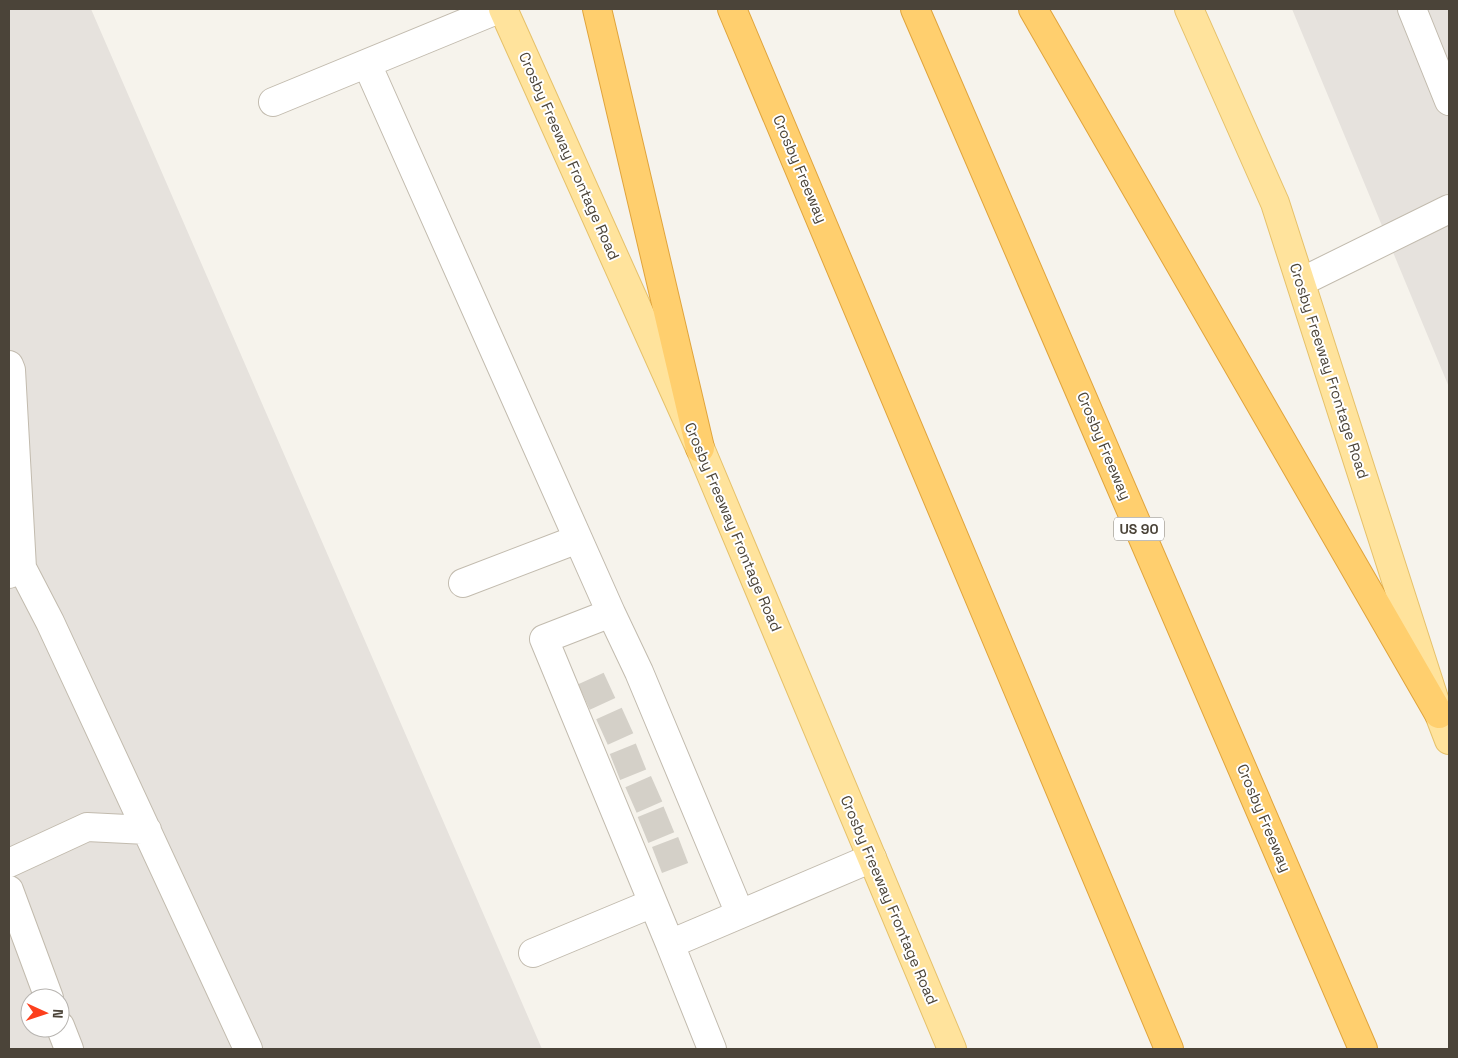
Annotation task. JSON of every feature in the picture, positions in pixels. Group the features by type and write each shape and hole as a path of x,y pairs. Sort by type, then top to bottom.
{"highway":[{"path":"598,9 700,448"},
{"name":"Crosby Freeway","path":"732,9 1169,1049"},
{"name":"Crosby Freeway","path":"916,9 1363,1049"},
{"path":"1033,9 1438,714"}],"main road":[{"name":"Crosby Freeway Frontage Road","path":"503,9 700,448 952,1049"},
{"name":"Crosby Freeway Frontage Road","path":"1189,9 1275,203 1438,714 1449,740"}],"lane":[{"path":"273,102 499,9"},
{"path":"1412,9 1449,101"},
{"path":"367,64 611,613 629,676 700,843 740,914"},
{"path":"1301,282 1449,209"},
{"path":"9,365 11,370 16,571 148,830 248,1049"},
{"path":"463,583 578,539"},
{"path":"611,613 544,639 578,701 594,735 647,863 653,903 712,1049"},
{"path":"9,863 87,826 148,830"},
{"path":"670,944 872,858"},
{"path":"9,890 46,988"},
{"path":"533,953 653,903"}],"shaded area":[{"path":"9,9 91,9 542,1049 9,1049"},
{"path":"1292,9 1449,9 1449,387"}],"tunnel":[{"path":"584,697 619,681"},
{"path":"602,732 635,717"},
{"path":"615,767 650,753"},
{"path":"631,800 665,785"},
{"path":"643,830 677,816"},
{"path":"657,860 691,847"}]}
